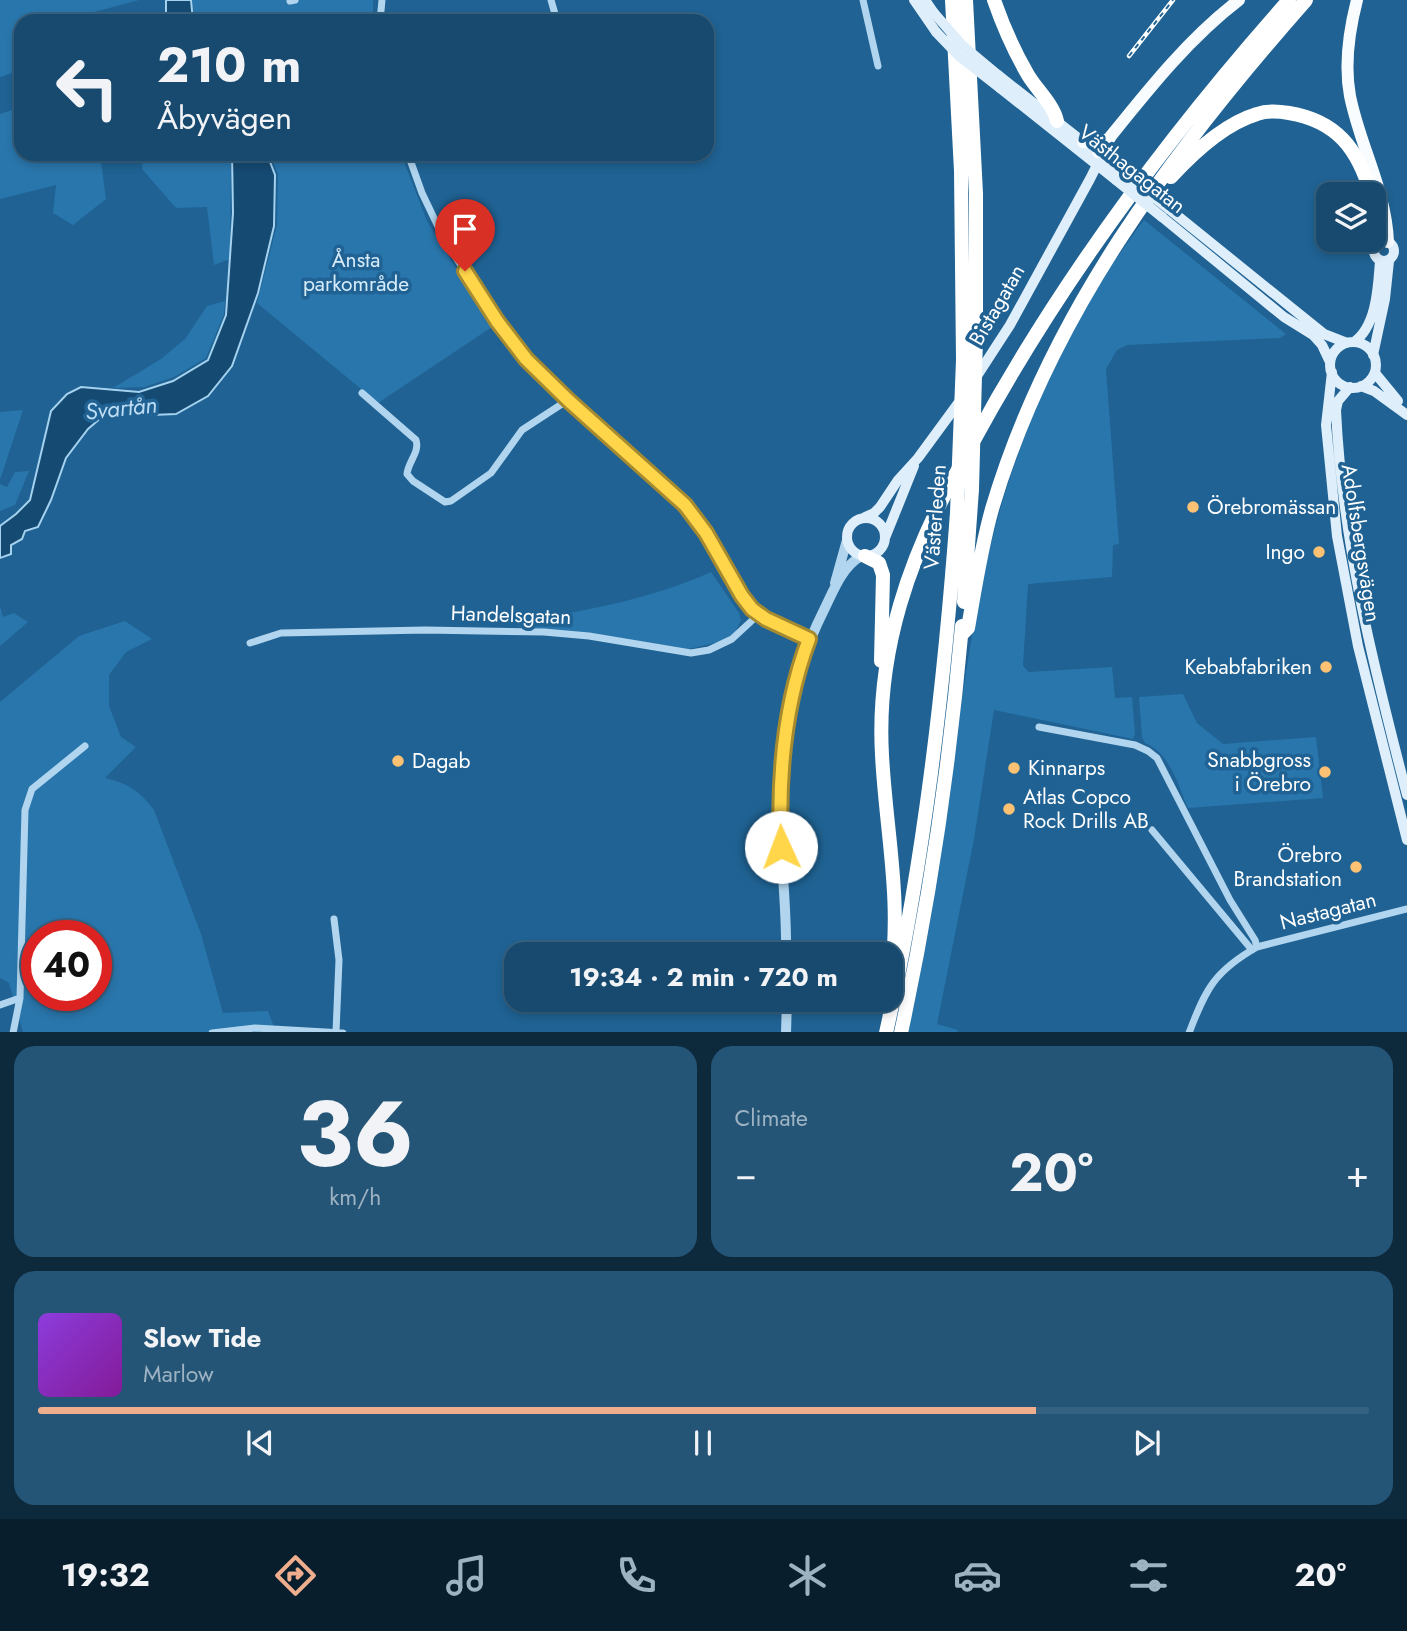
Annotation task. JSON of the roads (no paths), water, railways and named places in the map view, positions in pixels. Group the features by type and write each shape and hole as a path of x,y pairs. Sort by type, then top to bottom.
{"highway":[{"name":"Västerleden","path":"887,1028 930,784 957,513 963,360 963,217 952,0"},
{"name":"Västerleden","path":"901,1032 933,859 950,737 962,634 972,489 976,204 966,0"},
{"path":"994,0 1017,56 1055,112 1057,121"},
{"path":"882,721 889,654 907,577 946,490 983,424 1051,312 1112,221 1193,114 1289,0"},
{"path":"962,634 968,628 992,511 1027,411 1076,308 1152,190 1228,92 1306,0"},
{"path":"1152,190 1163,186 1198,151 1234,124 1257,114 1279,111 1308,117 1336,132 1354,152 1366,182"},
{"path":"863,556 879,563 883,575 882,721 884,786 896,892 893,942"}],"main road":[{"name":"Västhagagatan","path":"914,0 936,32 959,56 1086,148"},
{"name":"Västhagagatan","path":"925,0 956,38 1165,213 1324,334 1351,342"},
{"path":"1086,148 1110,137 1187,47 1239,0"},
{"path":"1357,0 1348,42 1349,85 1376,182"},
{"name":"Bistagatan","path":"865,517 880,507 898,480 918,458 1005,334 1086,148"},
{"name":"Västhagagatan","path":"1165,213 1284,317 1312,335 1322,345 1331,367"},
{"path":"1386,243 1393,245 1395,251 1384,261 1368,327 1363,336 1337,348 1332,354 1331,367 1339,383 1374,391 1407,413"},
{"path":"1375,252 1384,261 1387,287 1373,355 1375,373 1407,413"},
{"path":"1351,342 1366,346 1373,355"},
{"name":"Adolfsbergsvägen","path":"1331,367 1326,425 1339,511 1356,612 1381,714 1407,840"},
{"path":"1356,387 1370,380 1375,373"},
{"name":"Adolfsbergsvägen","path":"1339,511 1336,410 1338,401 1356,387"},
{"name":"Bistagatan","path":"885,538 918,458"},
{"path":"865,517 872,517 880,522 885,538 875,555 863,556 853,551 847,540 850,526 865,517"},
{"name":"Adolfsbergsvägen","path":"1381,714 1407,795"}],"street":[{"path":"863,0 878,66"},
{"path":"411,161 440,231 497,321 526,359 674,494 696,519 742,596 759,614 809,639"},
{"path":"362,393 416,440 417,450 408,465 407,474 445,502 482,481 502,459 522,430 568,400"},
{"path":"834,587 847,540"},
{"path":"785,942 780,822 781,776 792,696 809,639 834,587 850,564 863,556"},
{"name":"Handelsgatan","path":"250,643 281,633 513,631 589,636 691,653 709,650 732,639 759,614"},
{"name":"Nastagatan","path":"1039,727 1135,744 1157,758 1230,900 1255,940 1254,949"},
{"path":"13,1032 20,998 24,810 32,789 85,746"},
{"path":"1152,830 1254,949"},
{"name":"Nastagatan","path":"1189,1032 1208,988 1225,969 1254,949 1407,909"},
{"path":"334,919 339,960 336,1032"},
{"path":"0,1005 20,998"},
{"path":"786,1032 787,1012"},
{"path":"212,1032 255,1028 343,1032"}],"water":[{"path":"166,0 191,0 192,14 166,14"},
{"name":"Svartån","path":"232,161 270,161 275,175 274,226 258,293 232,366 208,396 176,414 102,417 88,429 66,458 38,527 25,531 22,539 11,545 11,554 0,558 0,526 30,500 51,411 67,394 81,387 139,392 173,381 208,360 226,315 233,213"}],"railway":[{"path":"1129,56 1173,0"}],"place":[{"name":"Örebromässan","path":"1193,507"},
{"name":"Ingo","path":"1319,552"},
{"name":"Kebabfabriken","path":"1326,667"},
{"name":"Dagab","path":"398,761"},
{"name":"Kinnarps","path":"1014,768"},
{"name":"Snabbgross i Örebro","path":"1325,772"},
{"name":"Atlas Copco Rock Drills AB","path":"1009,809"},
{"name":"Örebro Brandstation","path":"1356,867"}],"park label":[{"name":"Ånsta parkområde","path":"356,272"}]}
